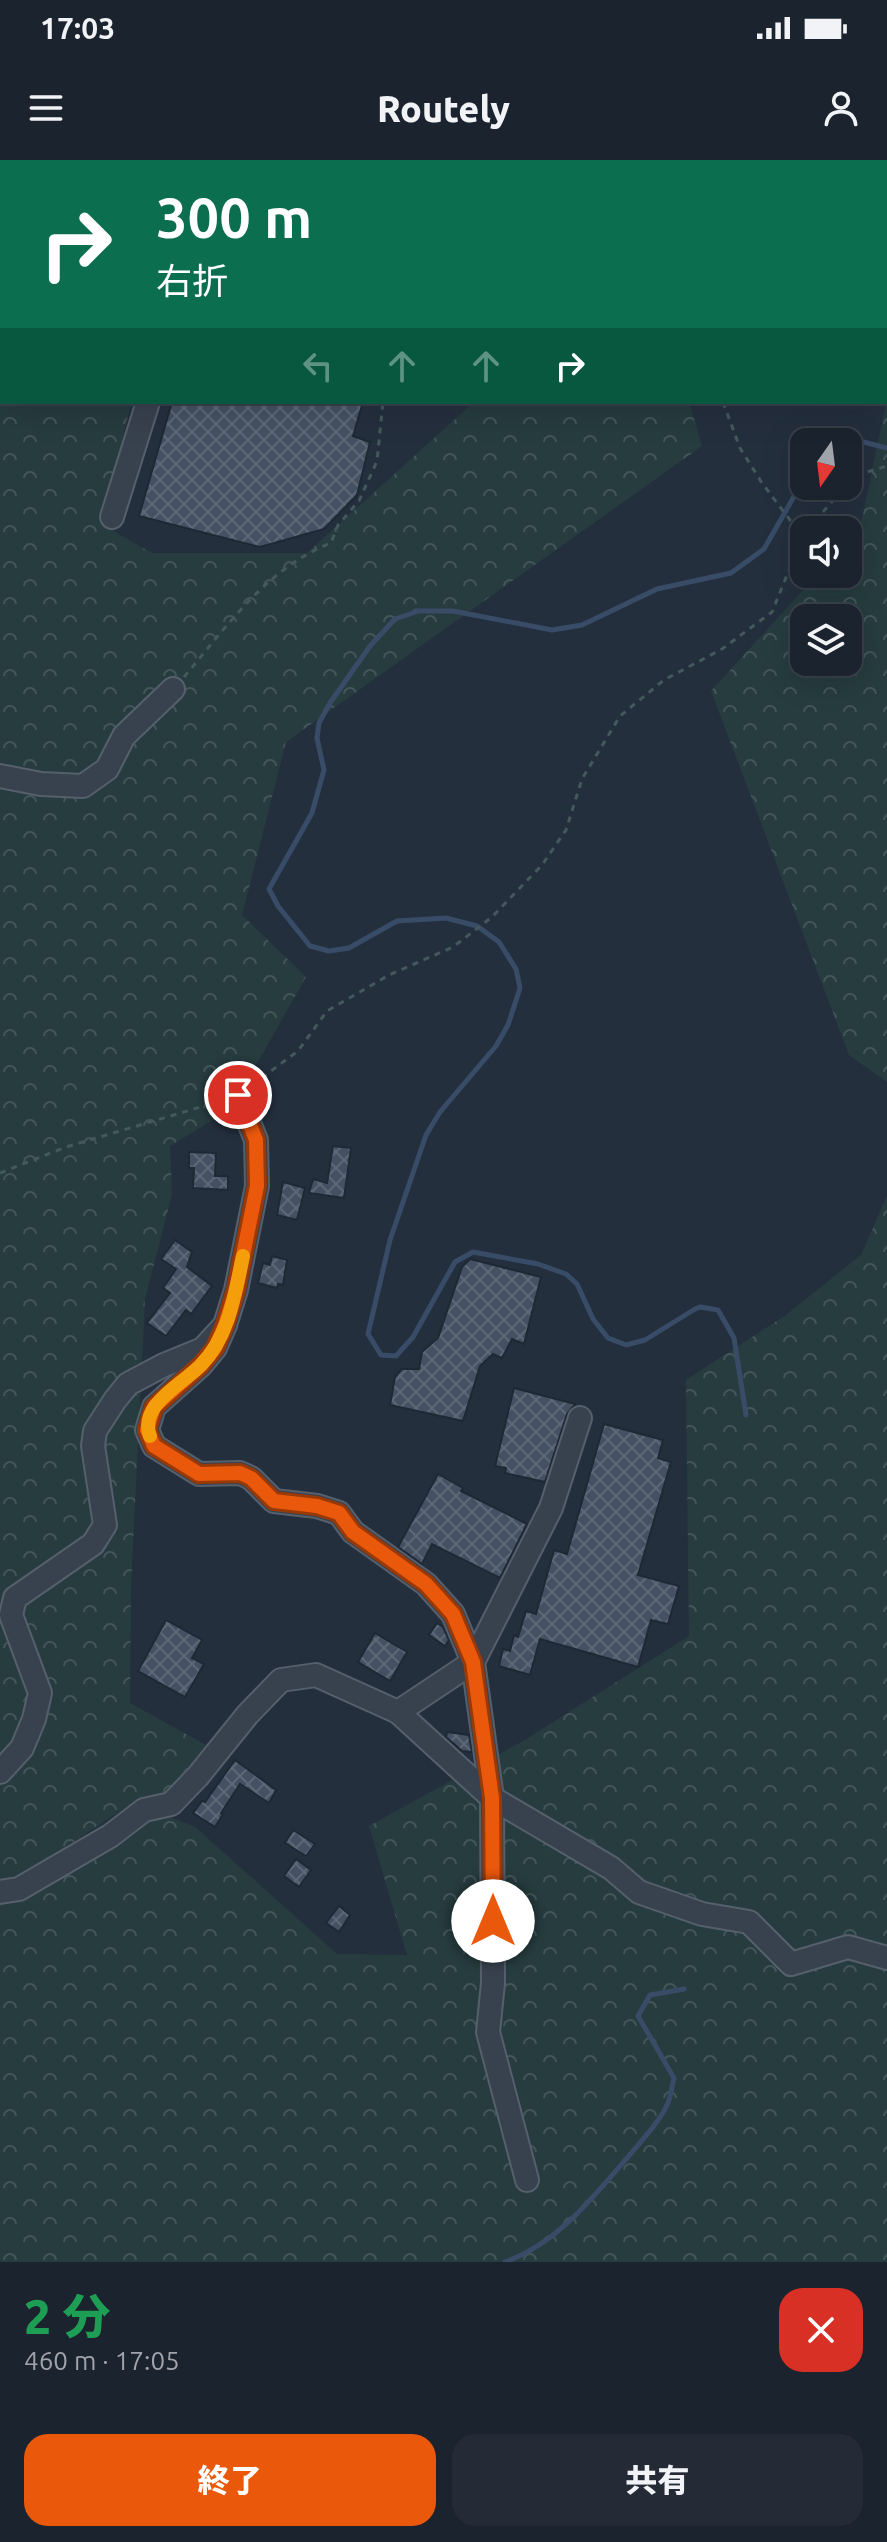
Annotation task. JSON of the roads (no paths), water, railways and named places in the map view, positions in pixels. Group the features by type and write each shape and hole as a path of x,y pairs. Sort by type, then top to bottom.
{"street":[{"path":"112,517 147,404"},
{"path":"0,776 41,784 83,786 107,769 124,736 173,689"},
{"path":"238,1095 256,1140 257,1186 236,1290 215,1348 201,1365 154,1407 147,1430 154,1446 199,1474 240,1473 251,1478 274,1501 317,1506 339,1513 353,1532 426,1584 453,1614 473,1662 492,1798 493,1983 488,2032 527,2180"},
{"path":"0,1772 22,1748 40,1693 11,1615 15,1598 93,1544 105,1525 93,1446 95,1431 128,1384 203,1349 225,1325"},
{"path":"398,1712 473,1662 551,1508 580,1418"},
{"path":"0,1892 19,1889 110,1836 144,1810 171,1804 281,1680 316,1675 398,1712 492,1798 611,1868 639,1892 702,1914 749,1922 791,1964 848,1947 887,1958"}],"waterway":[{"path":"862,442 887,448"},
{"path":"746,1415 734,1338 718,1310 700,1307 645,1340 626,1345 608,1338 593,1319 577,1284 566,1274 538,1264 473,1252 455,1262 413,1337 396,1356 381,1355 368,1334 390,1240 426,1135 440,1112 496,1046 508,1025 520,988 516,969 499,942 477,926 446,918 397,921 349,948 329,951 310,946 278,906 269,889 312,813 324,770 317,738 319,723 370,646 395,619 415,611 453,611 552,630 582,625 657,589 731,573 764,549 792,500"},
{"path":"505,2262 524,2254 557,2232 600,2189 660,2118 668,2103 674,2078 638,2016 650,1995 684,1989"}]}
